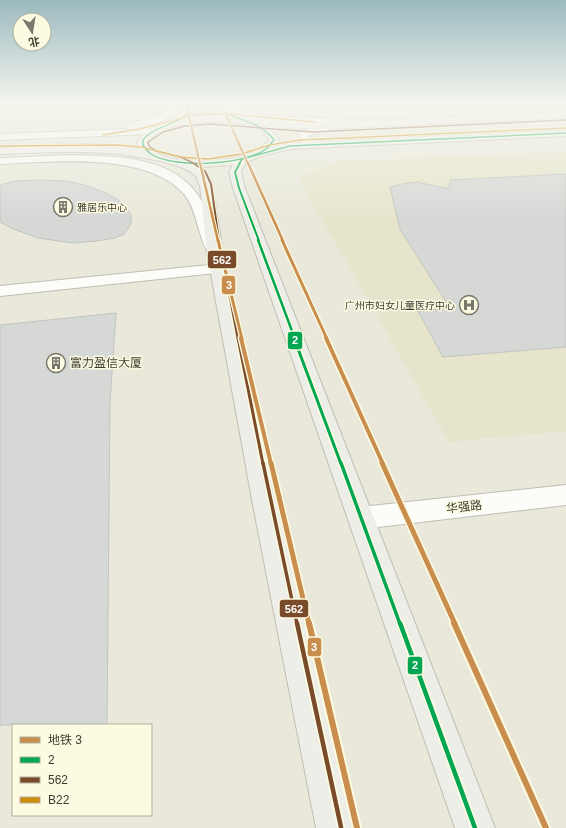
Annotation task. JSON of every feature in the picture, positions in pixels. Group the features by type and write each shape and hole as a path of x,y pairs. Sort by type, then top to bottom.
{"main road":[{"path":"0,144 35,143"},
{"path":"142,143 142,145 145,150 154,156"},
{"path":"272,143 269,148 252,156 235,172 240,191 475,828"},
{"path":"0,151 101,149 131,151 179,162 208,164 252,156 290,146 350,143"},
{"path":"179,162 201,174 207,193 217,261 268,513 336,828"},
{"path":"207,193 240,191"}],"street":[{"path":"315,143 320,144"},
{"path":"0,160 89,155 154,156"},
{"path":"0,160 110,160 136,164 161,171 182,184 190,193 217,261 0,291"},
{"name":"华强路","path":"361,518 566,495"}],"shaded area":[{"name":"广州市妇女儿童医疗中心","path":"566,152 566,431 449,442 299,179 336,161"}],"building":[{"path":"566,174 566,347 443,357 418,311 450,308 400,229 390,187 417,182 449,189 450,180"},
{"name":"雅居乐中心","path":"15,181 67,181 88,186 106,193 120,201 131,214 131,224 124,234 115,238 73,243 38,238 13,229 0,222 0,185"},
{"path":"116,313 110,402 107,724 0,725 0,325"}],"metro line":[{"name":"3","path":"195,143 357,828"},
{"name":"3","path":"238,143 546,828"}],"transit line":[{"name":"2","path":"143,143 143,145 151,154 165,160 185,163 230,161 250,156 266,149 272,143"},
{"name":"562","path":"148,143 149,146 156,151 181,157 198,166 205,171 211,184 220,251 271,504 341,827"},
{"name":"B22","path":"0,146 116,145 141,147 180,157 208,159 241,154 270,145 284,143"},
{"name":"2","path":"361,143 290,146 242,159 235,172 239,188 475,828"}],"place":[{"name":"雅居乐中心","path":"63,207"},
{"name":"广州市妇女儿童医疗中心","path":"469,305"},
{"name":"富力盈信大厦","path":"56,363"}]}
